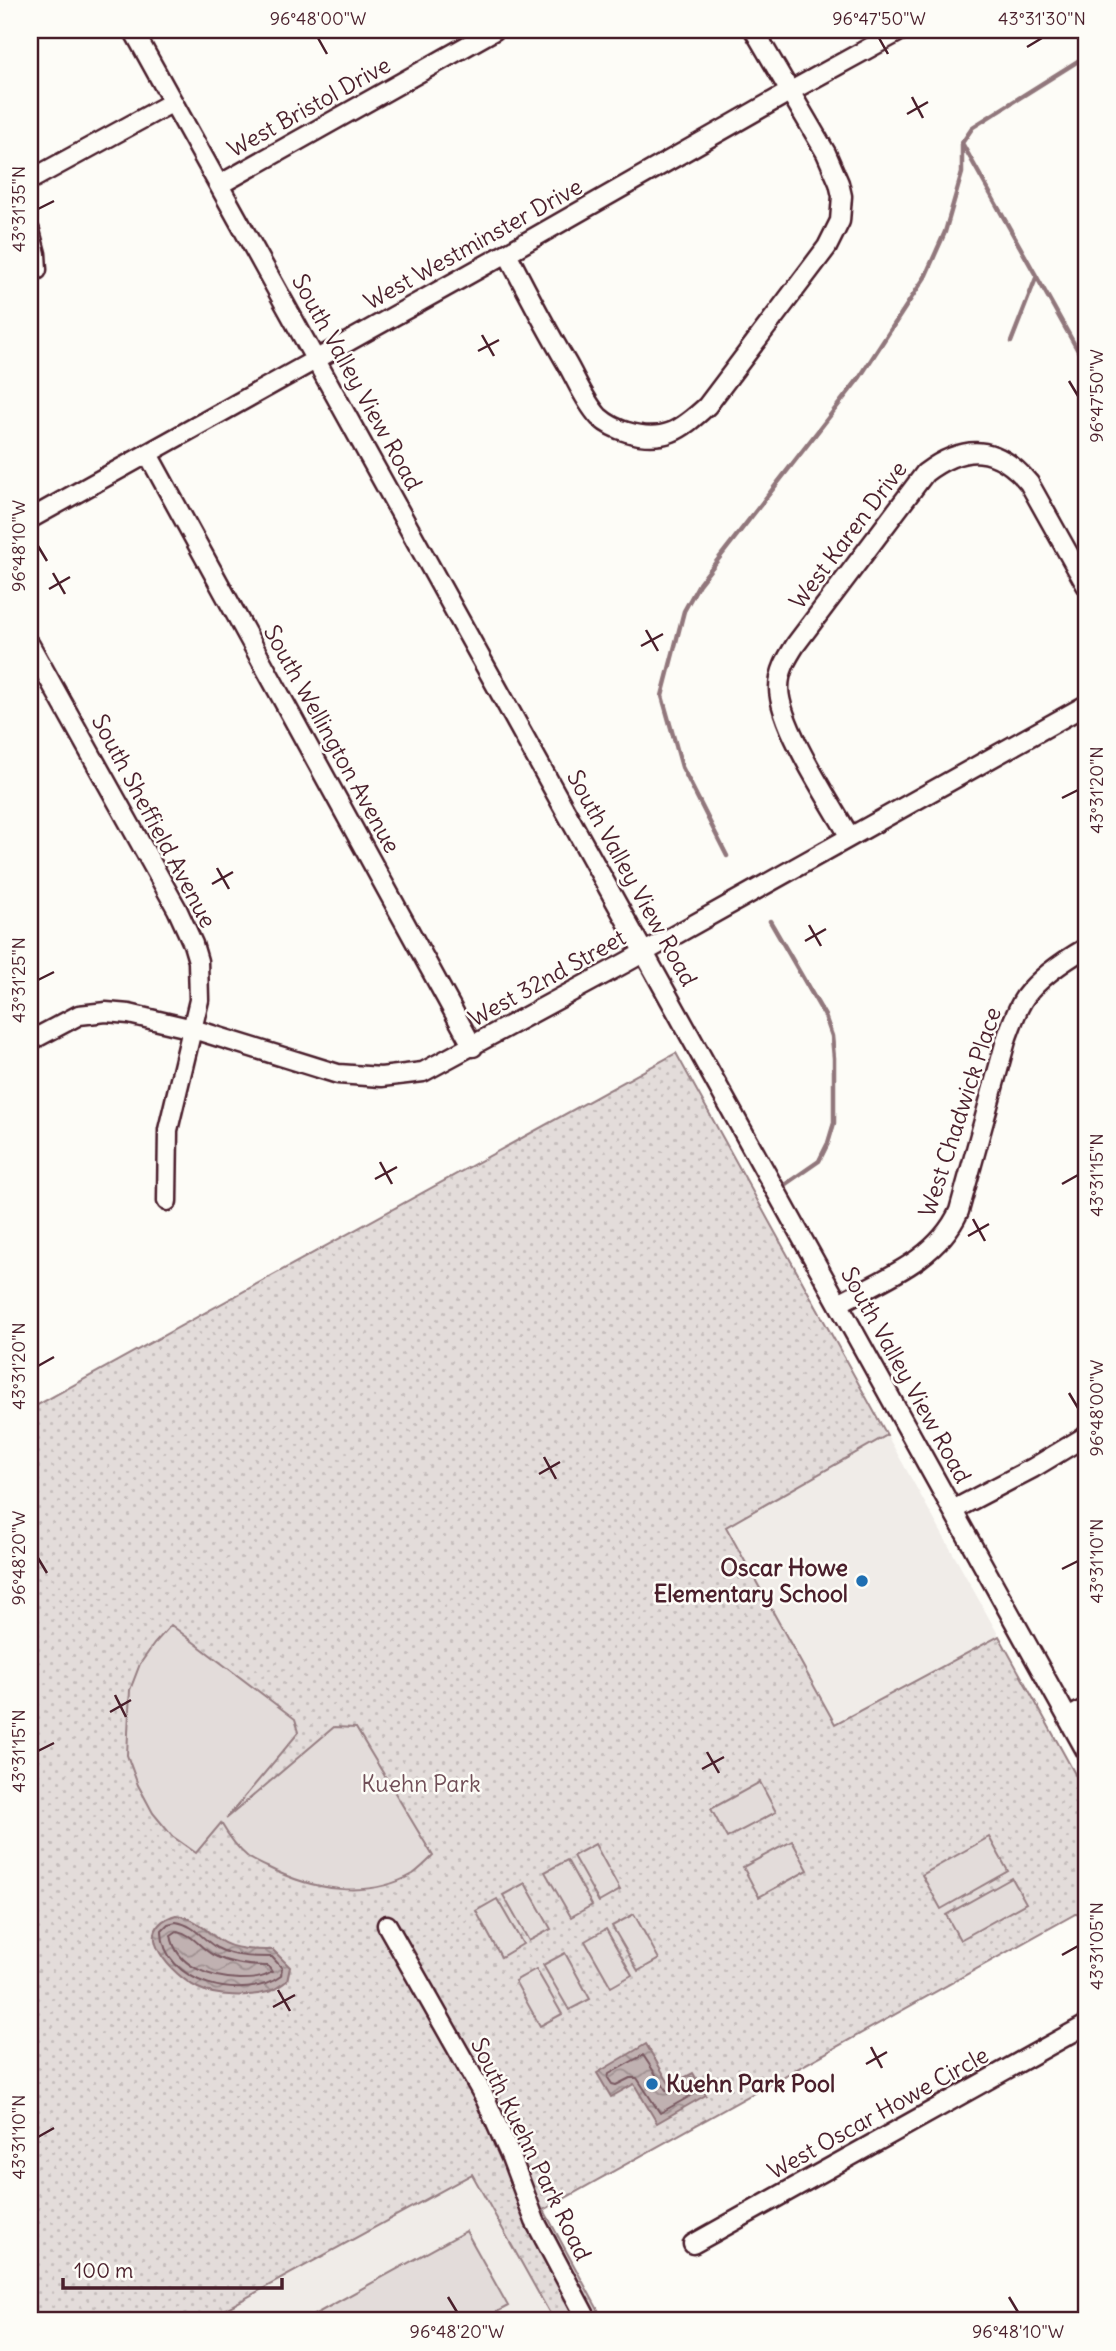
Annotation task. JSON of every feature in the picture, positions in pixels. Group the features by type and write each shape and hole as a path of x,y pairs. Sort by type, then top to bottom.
{"street":[{"name":"South Valley View Road","path":"134,30 1086,1751"},
{"name":"West Bristol Drive","path":"219,186 495,30"},
{"path":"508,253 555,343 597,415 609,425 648,437 675,431 707,406 827,247 841,220 842,197 839,183 826,153 754,30"},
{"name":"West Westminster Drive","path":"30,519 902,30"},
{"path":"30,180 173,102"},
{"path":"30,230 37,270"},
{"name":"West Karen Drive","path":"850,837 786,722 780,699 779,679 786,659 796,644 925,474 948,458 978,451 1004,460 1017,469 1029,483 1086,585"},
{"name":"South Wellington Avenue","path":"148,454 473,1047"},
{"name":"South Sheffield Avenue","path":"30,645 186,926 198,961 199,1000 168,1130 167,1201"},
{"name":"West 32nd Street","path":"30,1041 79,1015 106,1012 129,1014 193,1029 338,1074 381,1077 423,1072 645,952 1086,705"},
{"name":"West Chadwick Place","path":"839,1303 922,1257 945,1236 959,1211 1015,1015 1025,997 1037,984 1086,948"},
{"path":"953,1510 1033,1468 1086,1436"},
{"path":"1068,1718 1086,1708"},
{"name":"South Kuehn Park Road","path":"387,1925 485,2098 536,2221 588,2321"},
{"name":"West Oscar Howe Circle","path":"693,2244 1086,2025"}],"shaded area":[{"name":"Oscar Howe Elementary School","path":"887,1435 999,1636 835,1724 726,1526"},
{"path":"473,2174 554,2321 204,2321 385,2222"}],"green space":[{"name":"Kuehn Park","path":"676,1053 887,1435 726,1527 835,1724 999,1636 1086,1794 1086,1908 544,2210 604,2321 554,2321 472,2174 204,2321 30,2321 30,1409"},
{"path":"171,1625 295,1719 299,1732 226,1819 334,1727 356,1728 433,1856 413,1874 395,1882 377,1887 340,1889 284,1875 253,1860 236,1845 221,1823 196,1853 172,1836 153,1813 138,1785 127,1755 130,1690 140,1664"},
{"path":"760,1782 776,1812 727,1838 711,1809"},
{"path":"989,1837 1008,1871 941,1909 922,1875"},
{"path":"792,1841 808,1870 759,1897 743,1867"},
{"path":"595,1844 620,1890 599,1902 573,1856"},
{"path":"567,1860 592,1905 571,1917 545,1872"},
{"path":"1012,1878 1026,1903 960,1940 946,1915"},
{"path":"525,1883 551,1929 529,1941 503,1895"},
{"path":"497,1899 523,1944 501,1957 476,1911"},
{"path":"634,1914 659,1959 638,1971 612,1926"},
{"path":"606,1929 632,1975 611,1987 585,1941"},
{"path":"565,1953 590,1999 569,2010 543,1965"},
{"path":"536,1969 562,2014 540,2026 515,1981"},
{"path":"466,2231 508,2306 480,2321 303,2321"}],"water":[{"path":"176,1915 194,1921 231,1946 273,1950 290,1967 287,1981 271,1991 252,1995 223,1995 198,1988 177,1974 167,1963 155,1941 156,1931 162,1922"},
{"name":"Kuehn Park Pool","path":"646,2044 670,2085 693,2073 706,2095 657,2123 634,2084 611,2097 597,2073"}],"waterway":[{"path":"727,856 682,767 662,696 684,611 699,584 860,377 925,277 945,232 962,173 962,143 973,127 1086,56"},
{"path":"962,143 1086,365"},
{"path":"1011,342 1036,278"},
{"path":"770,921 825,1016 832,1036 834,1058 834,1123 828,1143 819,1161 780,1188"}],"place":[{"name":"Oscar Howe Elementary School","path":"862,1581"},
{"name":"Kuehn Park Pool","path":"652,2084"}]}
